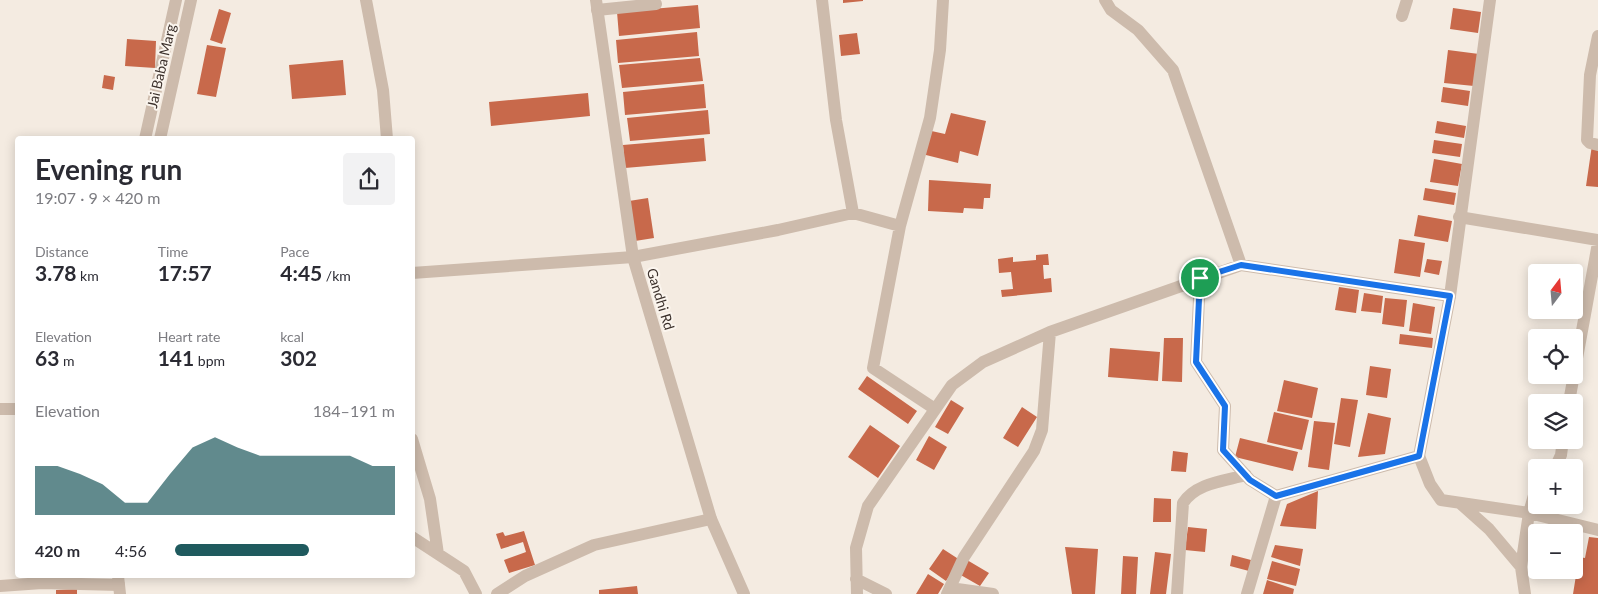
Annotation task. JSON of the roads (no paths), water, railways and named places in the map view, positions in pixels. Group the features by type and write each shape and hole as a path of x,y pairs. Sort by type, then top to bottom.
{"street":[{"name":"Jai Baba Marg","path":"146,136 176,0"},
{"name":"Jai Baba Marg","path":"161,136 192,0"},
{"path":"366,0 383,90 387,136"},
{"path":"822,0 836,120 853,213"},
{"path":"935,410 872,368 900,226 930,118 940,50 943,0"},
{"path":"1104,0 1111,10 1138,30 1173,70 1241,265"},
{"path":"1402,16 1407,0"},
{"path":"1490,0 1459,217 1450,296 1419,456 1430,484 1441,500 1528,514"},
{"path":"597,5 656,4"},
{"name":"Gandhi Rd","path":"597,5 633,257 711,519 744,594"},
{"path":"1598,36 1590,75 1587,140 1590,143 1598,144"},
{"path":"415,273 633,257 778,230 853,213 900,226"},
{"path":"1459,217 1598,241 1595,274 1571,394"},
{"path":"857,594 856,548 868,506 952,385 983,362 1050,332 1241,265 1450,296"},
{"path":"1200,278 1196,362 1225,406 1223,450 1246,476 1276,496 1419,456"},
{"path":"993,594 949,591 964,557 1034,451 1042,430 1050,332"},
{"path":"0,409 15,410"},
{"path":"415,449 430,499 438,554"},
{"path":"1177,594 1183,503 1189,494 1205,486 1246,476"},
{"path":"1247,594 1276,496"},
{"path":"1460,503 1489,529 1521,567"},
{"path":"1525,594 1521,567 1529,514 1598,530"},
{"path":"497,594 525,576 594,545 711,519"},
{"path":"415,539 464,571 476,594"},
{"path":"856,579 886,594"},
{"path":"0,586 42,583 119,585"}]}
